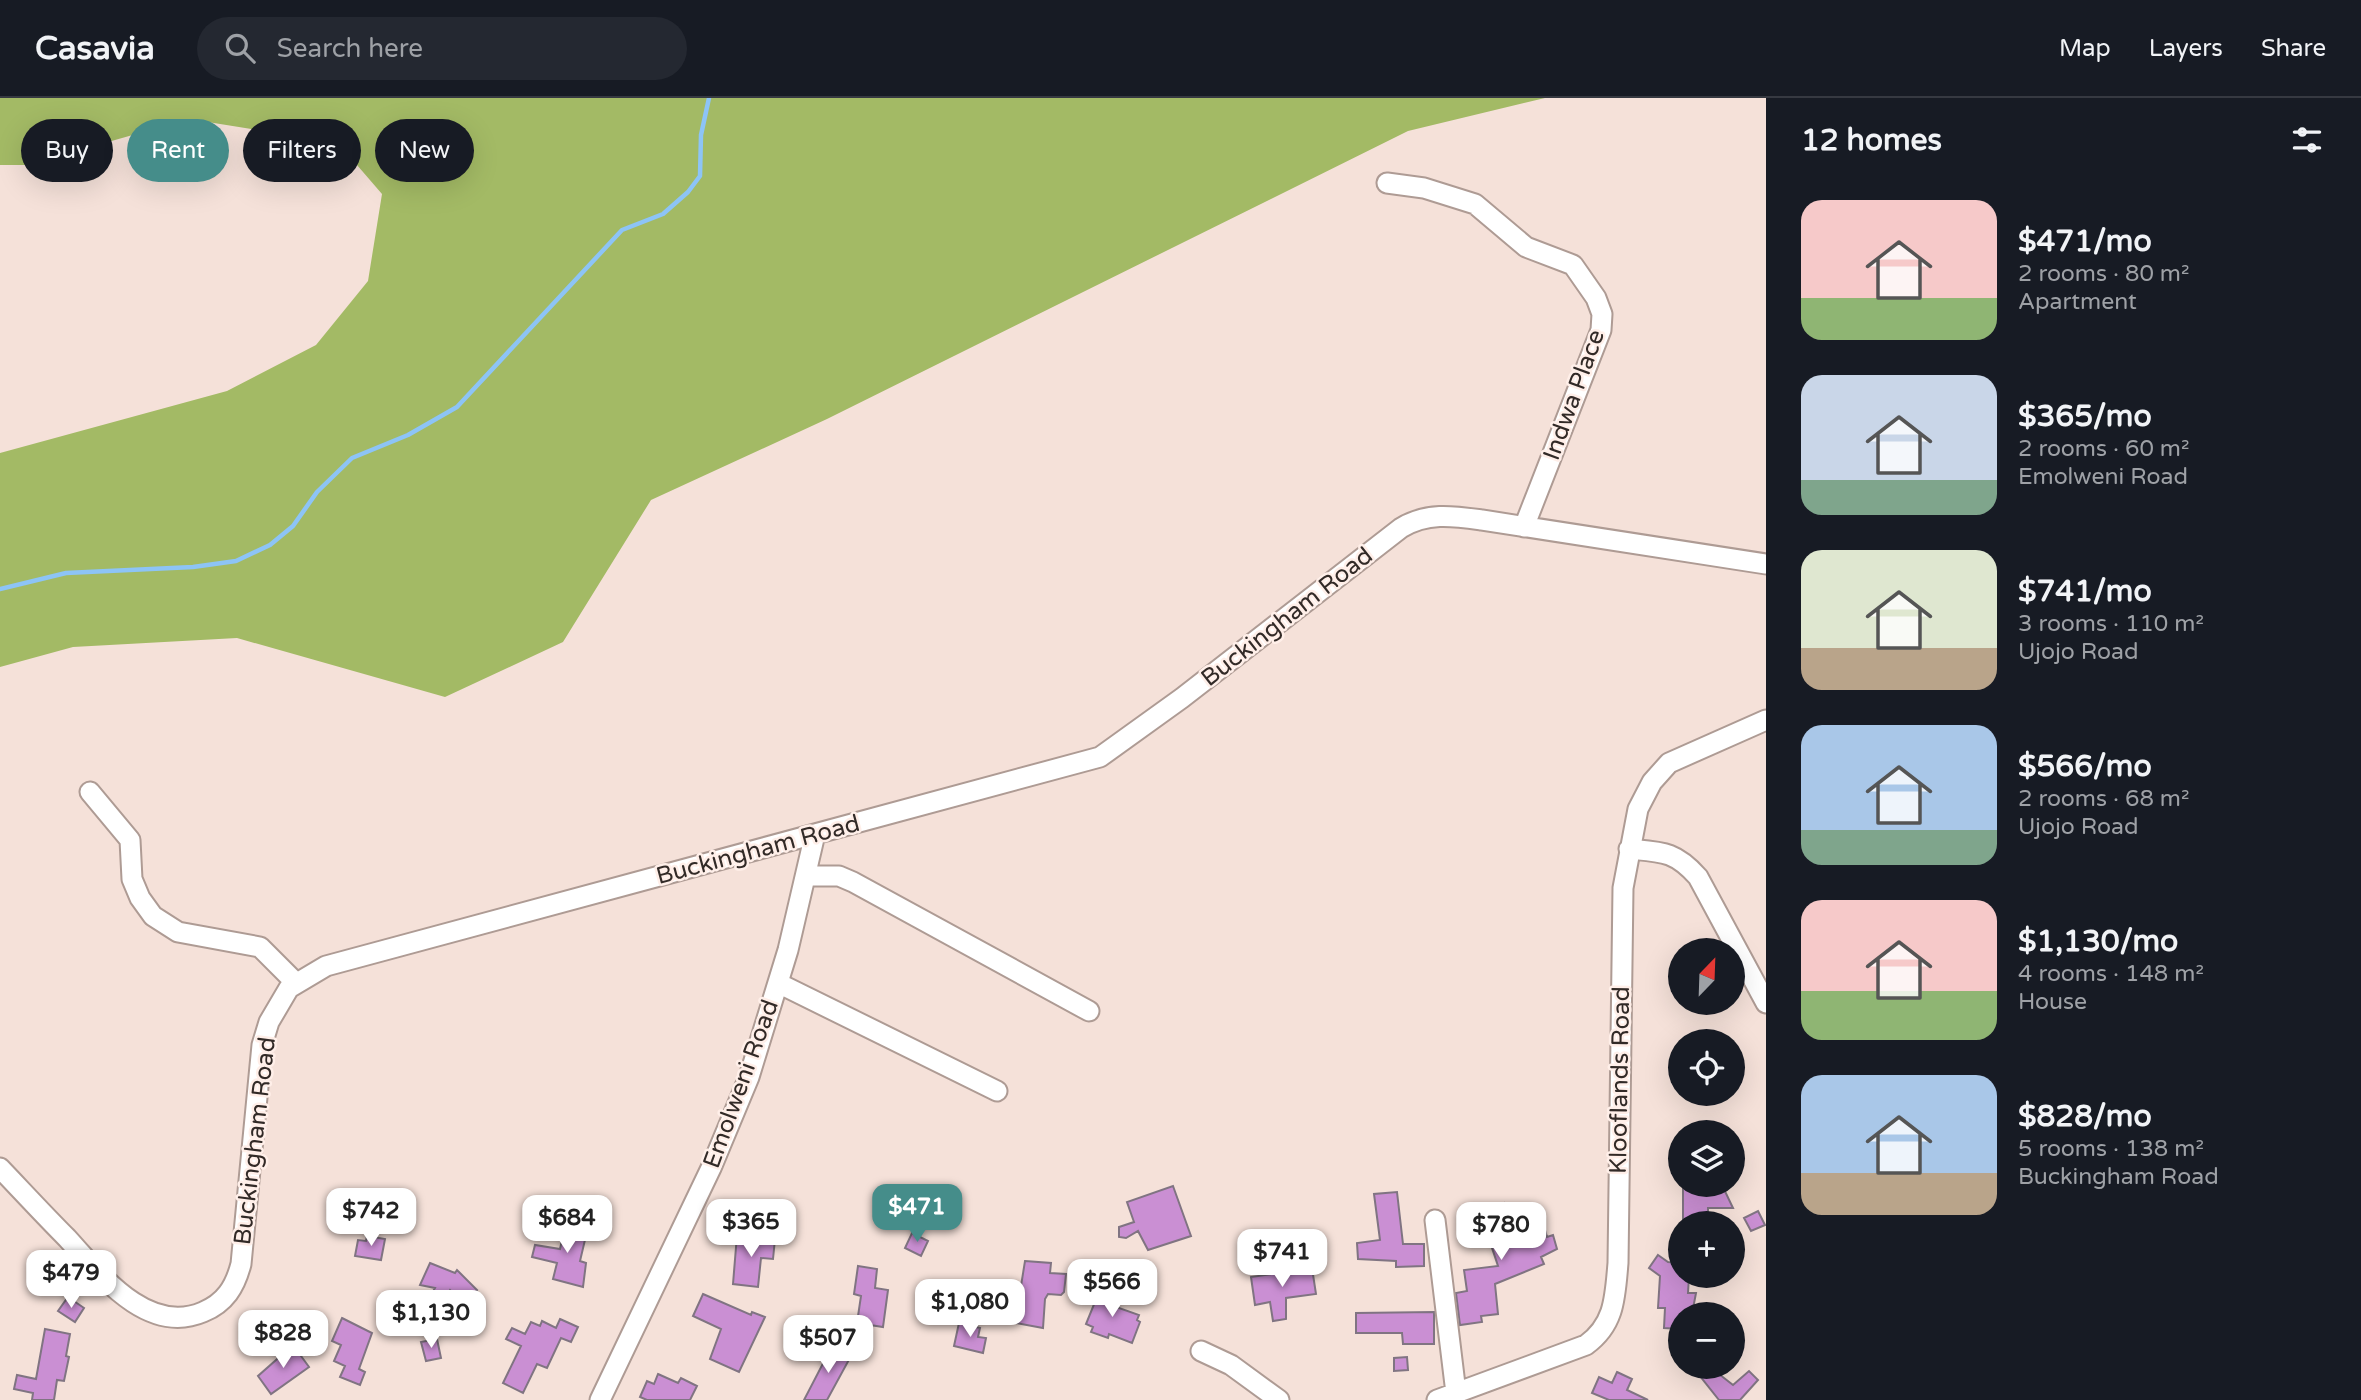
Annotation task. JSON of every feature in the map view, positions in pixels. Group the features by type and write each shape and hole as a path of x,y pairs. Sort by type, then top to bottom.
{"street":[{"name":"Indwa Place","path":"1387,183 1424,188 1475,204 1527,247 1573,265 1596,298 1602,314 1601,330 1524,527"},
{"name":"Buckingham Road","path":"0,1168 116,1291 162,1316 188,1318 223,1300 234,1287 238,1274 262,1045 279,1000 296,983 326,966 1100,757 1182,698 1411,522 1447,516 1766,564"},
{"name":"Klooflands Road","path":"1437,1400 1586,1345 1599,1336 1610,1321 1618,1264 1622,912 1629,849 1638,809 1652,782 1669,763 1766,720"},
{"path":"90,792 130,839 132,879 140,898 153,916 178,932 260,947 296,983"},
{"name":"Emolweni Road","path":"600,1400 711,1168 749,1077 778,983 807,876 815,834"},
{"path":"1629,849 1666,852 1683,860 1699,877 1766,1003"},
{"path":"807,876 839,876 853,882 1089,1011"},
{"path":"778,983 997,1091"},
{"path":"1435,1220 1456,1393"},
{"path":"1201,1352 1231,1365 1279,1400"}],"green space":[{"path":"0,98 1545,98 1408,131 827,419 651,500 563,642 445,697 237,638 73,647 0,667 0,453 227,391 316,345 368,281 382,194 361,170 361,119 243,119 243,128 229,125 229,119 127,119 127,137 113,141 113,119 21,119 21,165 0,165"}],"building":[{"path":"1173,1186 1191,1236 1148,1250 1138,1231 1126,1238 1119,1237 1119,1227 1134,1222 1127,1202"},
{"path":"1397,1192 1403,1244 1424,1244 1424,1266 1396,1267 1396,1261 1358,1259 1357,1243 1380,1240 1374,1194"},
{"path":"1683,1197 1728,1197 1733,1208 1708,1208 1708,1211 1683,1211"},
{"path":"1504,1203 1514,1233 1543,1223 1547,1237 1553,1235 1557,1249 1541,1257 1544,1264 1495,1284 1498,1314 1481,1316 1482,1322 1460,1325 1456,1293 1467,1291 1464,1270 1498,1266 1486,1230 1481,1231 1475,1212"},
{"path":"1758,1211 1765,1225 1751,1231 1745,1218"},
{"path":"566,1222 588,1227 580,1261 586,1263 583,1287 553,1279 557,1263 532,1257 535,1245 560,1249"},
{"path":"912,1233 928,1241 921,1256 905,1248"},
{"path":"737,1235 775,1239 773,1259 761,1258 758,1287 733,1284"},
{"path":"367,1236 385,1239 381,1260 355,1256 358,1240 366,1241"},
{"path":"1658,1255 1668,1262 1668,1288 1688,1288 1688,1293 1696,1293 1694,1302 1668,1302 1668,1328 1664,1328 1665,1308 1658,1308 1660,1276 1649,1268"},
{"path":"1025,1261 1051,1263 1050,1273 1066,1274 1064,1292 1061,1295 1048,1294 1045,1299 1043,1328 1005,1321 1006,1310 1017,1311"},
{"path":"430,1263 455,1273 457,1270 477,1290 464,1304 450,1290 443,1300 432,1293 435,1288 420,1285"},
{"path":"858,1266 877,1269 875,1288 888,1290 883,1327 857,1323 861,1296 854,1294"},
{"path":"1312,1268 1316,1294 1286,1298 1286,1319 1273,1321 1270,1302 1255,1305 1251,1277"},
{"path":"1099,1292 1119,1300 1116,1307 1139,1315 1137,1320 1140,1322 1132,1343 1109,1334 1108,1338 1091,1332 1093,1327 1086,1324"},
{"path":"703,1294 751,1315 752,1312 765,1317 739,1372 710,1359 721,1329 693,1316"},
{"path":"68,1297 84,1308 75,1322 58,1311"},
{"path":"1434,1312 1434,1344 1403,1344 1402,1333 1356,1333 1356,1313"},
{"path":"342,1318 372,1333 359,1369 365,1372 360,1385 340,1377 345,1366 334,1361 341,1345 332,1341"},
{"path":"560,1319 578,1327 571,1342 561,1338 547,1368 537,1364 523,1393 503,1383 521,1346 506,1339 512,1328 525,1334 531,1322 540,1326 542,1321 556,1328"},
{"path":"959,1323 980,1328 978,1337 986,1338 983,1353 954,1346"},
{"path":"45,1329 70,1334 66,1356 69,1357 64,1381 57,1380 54,1400 32,1400 33,1393 14,1389 17,1375 36,1379"},
{"path":"437,1339 441,1358 426,1361 421,1342"},
{"path":"293,1345 309,1367 271,1394 258,1376"},
{"path":"832,1346 851,1356 827,1400 804,1400"},
{"path":"1407,1357 1408,1370 1394,1371 1394,1358"},
{"path":"1749,1371 1758,1380 1740,1400 1719,1400 1702,1379 1725,1379 1733,1385 1740,1379 1745,1379"},
{"path":"1617,1372 1632,1379 1627,1390 1648,1400 1609,1400 1592,1393 1599,1377 1612,1383"},
{"path":"658,1374 678,1383 681,1378 697,1386 690,1400 647,1400 640,1397 647,1381 654,1384"}],"waterway":[{"path":"0,589 66,573 193,567 236,561 270,545 293,526 317,492 352,458 408,435 457,407 622,230 663,214 688,192 700,176 701,135 709,98"}]}
